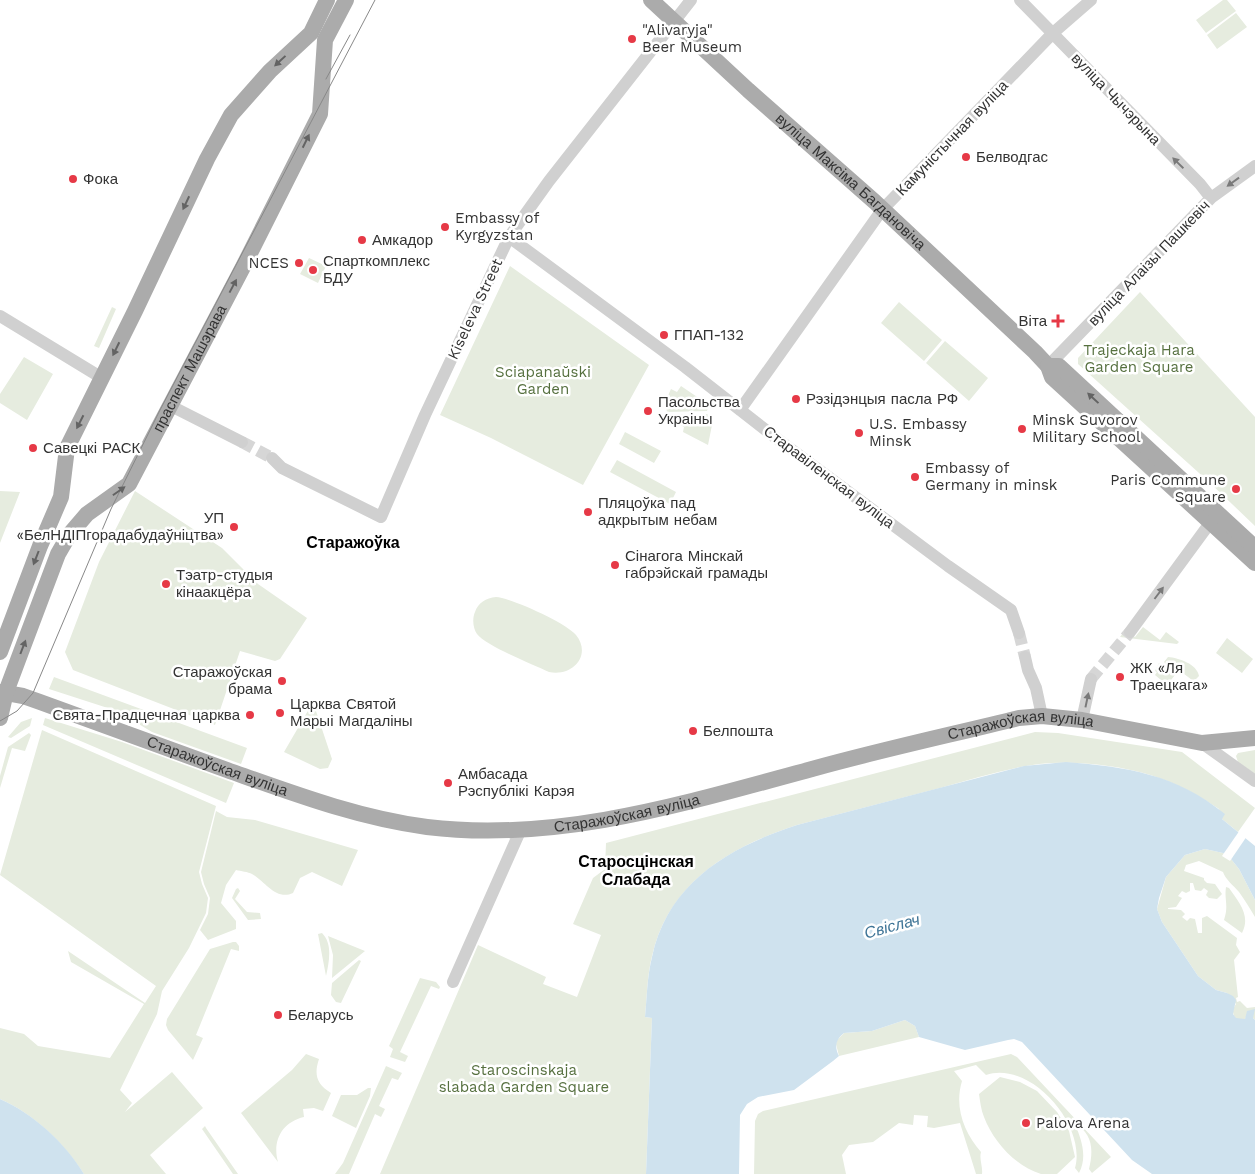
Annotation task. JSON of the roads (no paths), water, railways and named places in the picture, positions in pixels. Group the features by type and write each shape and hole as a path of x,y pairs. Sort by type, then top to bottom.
{"main road":[{"path":"0,652 40,546 62,498 67,448 207,159 231,115 270,71 310,33 327,0"},
{"name":"праспект Машэрава","path":"0,718 3,692 58,554 69,535 87,514 129,484 243,267 320,114 325,40 346,0"},
{"name":"вуліца Максіма Багдановіча","path":"651,0 882,210 1048,366 1052,377 1255,564"},
{"path":"313,26 328,33"},
{"name":"вуліца Максіма Багдановіча","path":"1048,366 1059,366 1255,548"},
{"name":"Старажоўская вуліца","path":"3,692 40,702 300,796 358,813 426,827 488,830 521,829 599,821 639,814 1011,720 1042,716 1082,720 1202,743 1255,738"}],"street":[{"name":"Kiseleva Street","path":"272,458 282,468 381,517 425,415 509,237 549,181 691,0"},
{"name":"вуліца Чычэрына","path":"1020,0 1200,184 1211,198"},
{"name":"Камуністычная вуліца","path":"740,410 882,210 1053,33 1091,0"},
{"name":"вуліца Алаізы Пашкевіч","path":"1048,366 1211,198 1255,166"},
{"name":"Старавіленская вуліца","path":"509,237 948,566 1011,610 1019,633"},
{"path":"0,316 102,378"},
{"path":"171,406 242,442"},
{"path":"1130,632 1210,523"},
{"path":"1024,658 1036,688 1042,716"},
{"path":"1082,720 1091,679"},
{"path":"1202,743 1255,781"},
{"path":"453,982 521,829"}],"water":[{"name":"Свіслач","path":"1066,762 1130,770 1169,781 1207,800 1225,814 1222,819 1255,846 1255,900 1239,869 1231,859 1223,853 1205,849 1185,855 1166,877 1157,909 1162,922 1198,976 1216,990 1233,996 1236,1000 1233,1014 1236,1018 1245,1019 1247,1011 1255,1009 1253,1018 1255,1020 1255,1174 1152,1174 1132,1160 1022,1042 1014,1039 965,1050 919,1037 915,1026 905,1020 872,1031 844,1033 837,1043 839,1056 794,1090 758,1097 747,1104 740,1115 739,1174 646,1174 652,1018 645,1017 649,972 660,931 672,908 687,888 705,871 748,844 797,825 1024,766"},
{"path":"0,1099 13,1105 48,1130 68,1151 84,1174 0,1174"}],"tunnel":[{"path":"242,442 272,458"},
{"path":"1091,679 1130,632"},
{"path":"1019,633 1025,657"}],"tram line":[{"path":"0,721 17,711 33,693 111,509 160,410 375,0"},
{"path":"326,79 350,35"}],"place":[{"name":"\"Alivaryja\" Beer Museum","path":"632,39"},
{"name":"Белводгас","path":"966,157"},
{"name":"Фока","path":"73,179"},
{"name":"Embassy of Kyrgyzstan","path":"445,227"},
{"name":"Амкадор","path":"362,240"},
{"name":"NCES","path":"299,263"},
{"name":"Спарткомплекс БДУ","path":"313,270"},
{"name":"Віта","path":"1058,321"},
{"name":"ГПАП-132","path":"664,335"},
{"name":"Рэзідэнцыя пасла РФ","path":"796,399"},
{"name":"Пасольства Украіны","path":"648,411"},
{"name":"Minsk Suvorov Military School","path":"1022,429"},
{"name":"U.S. Embassy Minsk","path":"859,433"},
{"name":"Савецкі РАСК","path":"33,448"},
{"name":"Embassy of Germany in minsk","path":"915,477"},
{"name":"Paris Commune Square","path":"1236,489"},
{"name":"Пляцоўка пад адкрытым небам","path":"588,512"},
{"name":"УП «БелНДІПгорадабудаўніцтва»","path":"234,527"},
{"name":"Сінагога Мінскай габрэйскай грамады","path":"615,565"},
{"name":"Тэатр-студыя кінаакцёра","path":"166,584"},
{"name":"ЖК «Ля Траецкага»","path":"1120,677"},
{"name":"Старажоўская брама","path":"282,681"},
{"name":"Царква Святой Марыі Магдаліны","path":"280,713"},
{"name":"Свята-Прадцечная царква","path":"250,715"},
{"name":"Белпошта","path":"693,731"},
{"name":"Амбасада Рэспублікі Карэя","path":"448,783"},
{"name":"Беларусь","path":"278,1015"},
{"name":"Palova Arena","path":"1026,1123"}],"district":[{"name":"Старажоўка","path":"353,542"},
{"name":"Старосцінская Слабада","path":"636,870"}],"park label":[{"name":"Trajeckaja Hara Garden Square","path":"1139,358"},
{"name":"Sciapanaŭski Garden","path":"543,380"},
{"name":"Staroscinskaja slabada Garden Square","path":"524,1078"}]}
